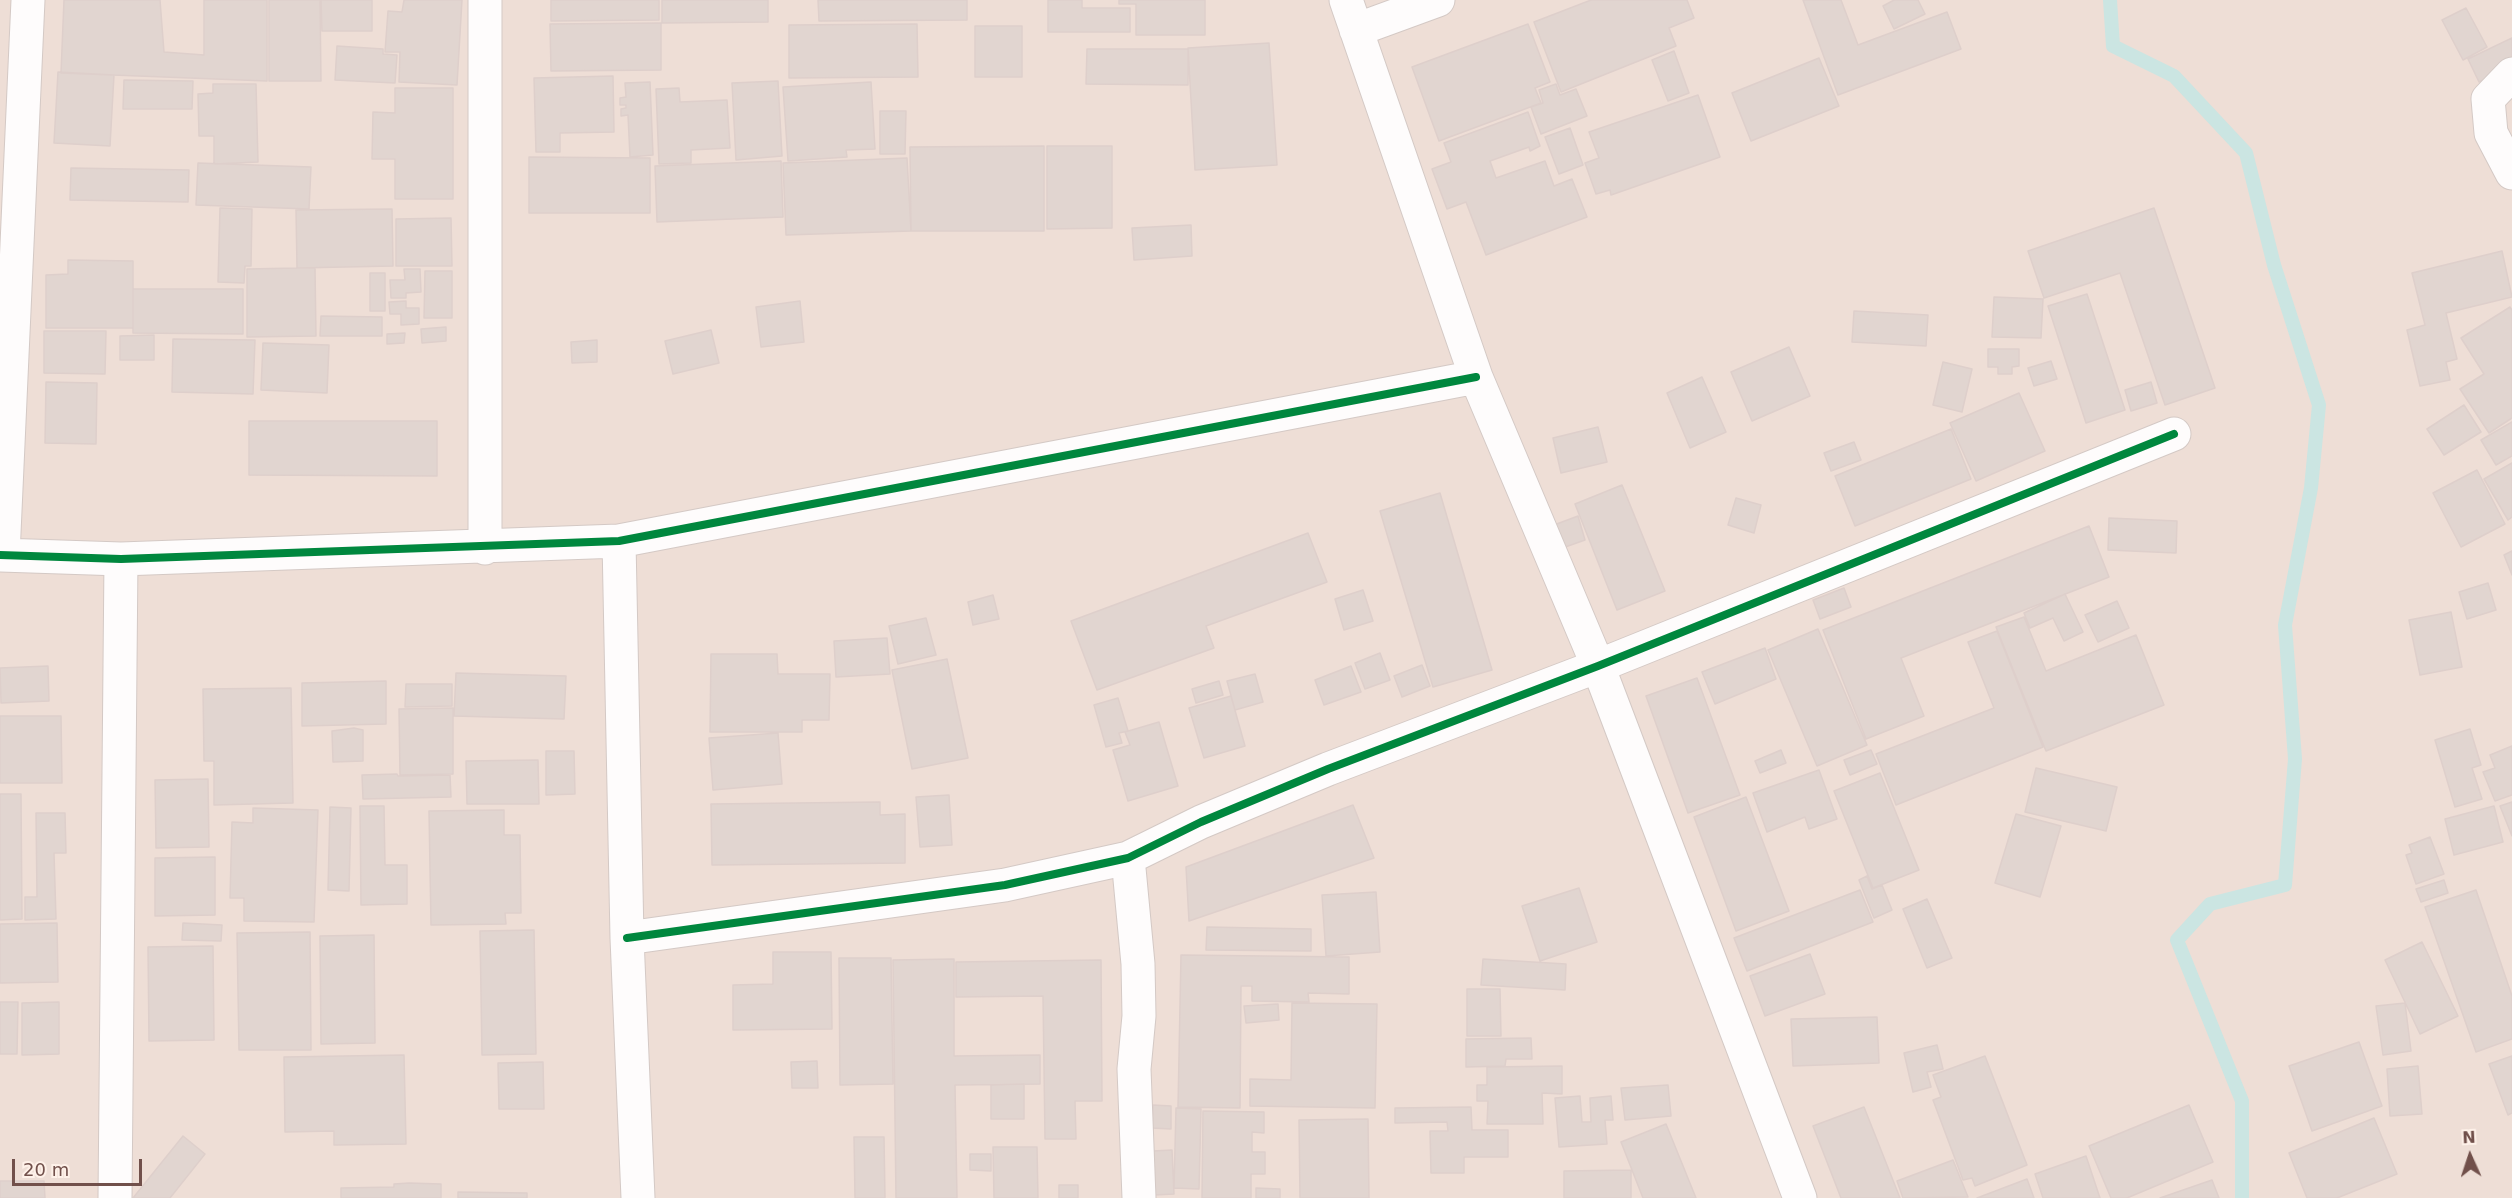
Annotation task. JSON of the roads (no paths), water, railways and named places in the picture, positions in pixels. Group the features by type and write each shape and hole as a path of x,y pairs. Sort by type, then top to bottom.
{"street":[{"path":"28,0 2,555 121,559 485,548 620,541 1476,377"},
{"path":"485,0 485,548"},
{"path":"1346,0 1476,377 1598,666 1800,1198"},
{"path":"1356,30 1438,0"},
{"path":"2512,74 2488,99 2491,133 2512,173"},
{"path":"627,938 1005,885 1128,858 1201,822 1328,769 1598,666 2174,434"},
{"path":"620,541 627,938 638,1198"},
{"path":"115,1198 121,559"},
{"path":"1128,858 1138,964 1139,1016 1134,1069 1139,1198"}],"waterway":[{"path":"2110,0 2113,46 2174,76 2246,153 2274,265 2319,405 2311,488 2285,625 2295,759 2285,885 2210,904 2177,940 2242,1101 2242,1198"}]}
